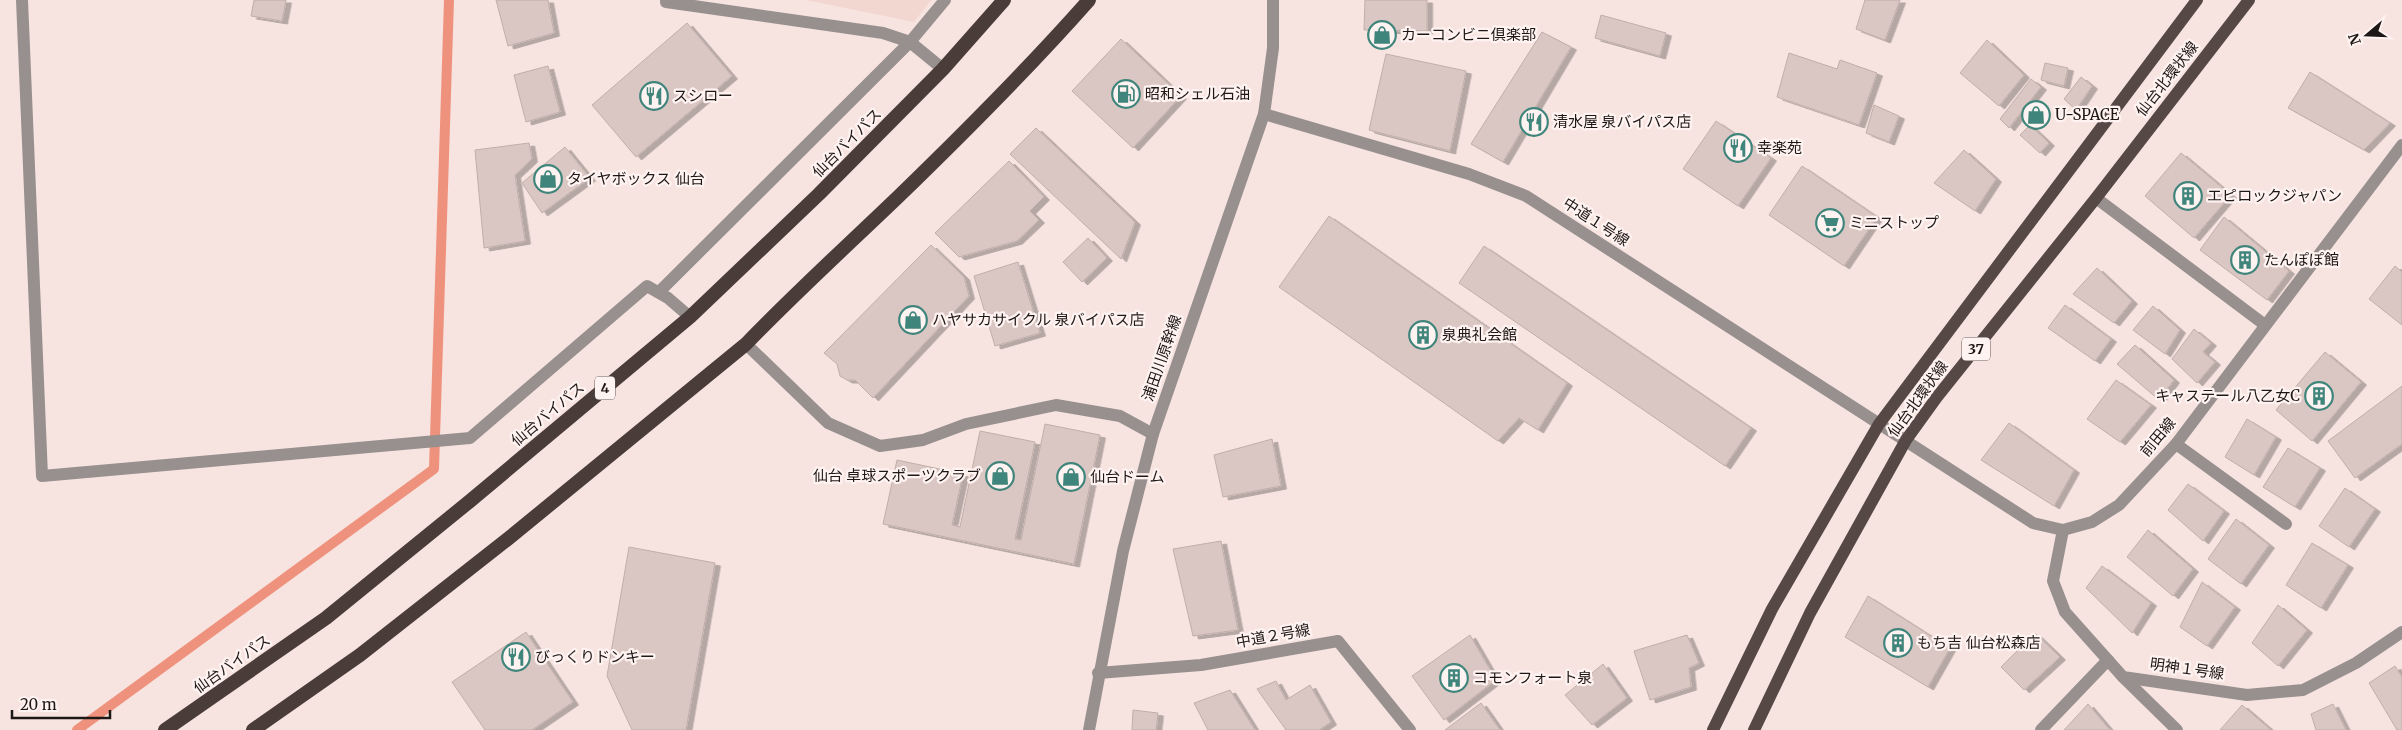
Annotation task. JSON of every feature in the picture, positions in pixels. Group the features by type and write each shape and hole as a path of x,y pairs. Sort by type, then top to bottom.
{"highway":[{"name":"仙台バイパス","path":"165,730 326,618 470,501 690,316 819,194 942,69 1004,0"},
{"path":"253,730 368,649 509,538 746,344 914,181 1048,47 1089,0"}],"main road":[{"name":"仙台北環状線","path":"1713,730 1772,609 1880,424 2197,0"},
{"name":"仙台北環状線","path":"1754,730 1810,613 1906,440 1937,397 2096,198 2248,0"}],"street":[{"path":"22,0 42,476 470,438 647,286 659,292 690,316"},
{"path":"666,0 666,2 883,33 910,42 942,69"},
{"path":"659,292 910,42 945,0"},
{"name":"浦田川原幹線","path":"1089,730 1098,673 1124,551 1153,434 1264,114 1273,48 1273,0"},
{"name":"中道１号線","path":"1264,114 1469,174 1526,196 1906,440"},
{"name":"前田線","path":"1906,440 2033,523 2062,530 2092,522 2119,505 2176,444 2402,145"},
{"path":"2096,198 2265,325"},
{"path":"746,344 828,423 880,446 923,440 966,424 1056,405 1120,416 1153,434"},
{"path":"2176,444 2286,524"},
{"path":"2062,530 2053,581 2065,612 2124,677 2177,730"},
{"name":"明神１号線","path":"2124,677 2247,694 2303,690 2356,663 2402,632"},
{"name":"中道２号線","path":"1098,673 1201,664 1338,641 1410,730"},
{"path":"2041,730 2108,660"}],"shaded area":[{"path":"806,0 931,0 914,22"}],"building":[{"path":"254,0 286,0 282,21 251,16"},
{"path":"496,0 548,0 554,33 508,46"},
{"path":"1365,0 1427,0 1427,31 1364,30"},
{"path":"1865,0 1900,0 1885,40 1856,29"},
{"path":"1601,15 1666,33 1660,56 1595,38"},
{"path":"687,23 732,76 636,157 592,105"},
{"path":"1542,32 1571,47 1503,162 1471,144"},
{"path":"1121,39 1181,96 1133,148 1072,91"},
{"path":"1987,40 2024,75 1999,106 1960,73"},
{"path":"1789,53 1837,69 1840,60 1877,73 1859,125 1777,97"},
{"path":"1386,54 1466,71 1450,151 1369,130"},
{"path":"2045,63 2068,68 2064,86 2041,80"},
{"path":"548,66 560,112 526,122 514,75"},
{"path":"2310,72 2390,123 2364,150 2288,108"},
{"path":"2081,77 2092,86 2076,110 2064,99"},
{"path":"2031,79 2041,87 2009,128 2000,119"},
{"path":"1874,105 1899,116 1889,142 1866,133"},
{"path":"1716,121 1771,158 1738,206 1683,169"},
{"path":"2030,125 2049,143 2040,153 2020,135"},
{"path":"1036,128 1135,222 1121,259 1010,154"},
{"path":"529,143 532,159 515,175 525,241 484,248 475,150"},
{"path":"565,147 590,178 542,213 522,183"},
{"path":"1964,150 1996,179 1975,211 1934,183"},
{"name":"エピロックジャパン","path":"2181,153 2231,195 2194,238 2145,196"},
{"path":"1009,161 1044,197 1030,211 1039,220 1017,241 959,257 935,233"},
{"path":"1802,166 1877,217 1844,266 1769,215"},
{"name":"泉典礼会館","path":"1329,216 1567,383 1538,430 1519,418 1498,441 1279,287"},
{"name":"たんぽぽ館","path":"2224,217 2289,271 2267,300 2200,250"},
{"path":"1088,238 1107,258 1082,282 1063,262"},
{"path":"931,245 964,277 969,296 873,398 855,380 847,380 840,376 837,364 824,353"},
{"path":"1484,246 1751,428 1725,466 1459,283"},
{"path":"1018,262 1040,333 995,346 974,276"},
{"path":"2395,266 2402,272 2402,325 2369,299"},
{"path":"2097,268 2132,301 2114,323 2073,294"},
{"path":"2065,305 2111,339 2095,361 2048,328"},
{"path":"2153,306 2180,330 2165,354 2133,330"},
{"path":"2194,329 2211,343 2203,352 2215,362 2197,383 2172,359"},
{"path":"2135,345 2174,380 2159,400 2117,364"},
{"name":"キャステール八乙女C","path":"2325,352 2361,382 2312,441 2276,410"},
{"path":"2116,380 2151,405 2120,442 2087,419"},
{"path":"2402,386 2402,444 2355,478 2328,441"},
{"path":"2247,419 2276,437 2254,475 2225,457"},
{"path":"2009,423 2074,470 2054,506 1981,460"},
{"path":"1045,424 1100,435 1074,564 883,524 897,460 963,474 952,525 960,527 980,431 1035,442 1015,539 1021,540"},
{"path":"1272,439 1281,486 1223,497 1214,455"},
{"path":"2288,448 2320,468 2295,507 2263,487"},
{"path":"2188,484 2224,511 2203,541 2168,510"},
{"path":"2345,488 2375,509 2349,547 2319,526"},
{"path":"2236,519 2269,545 2241,584 2208,559"},
{"path":"2148,530 2193,569 2173,596 2127,557"},
{"path":"1221,541 1238,630 1193,636 1173,549"},
{"path":"2312,543 2348,565 2321,608 2286,585"},
{"path":"629,547 715,563 686,730 632,730 607,676"},
{"path":"2102,566 2151,603 2132,633 2086,588"},
{"path":"2202,582 2235,607 2207,646 2180,627"},
{"name":"もち吉 仙台松森店","path":"1868,596 1950,648 1928,687 1845,637"},
{"path":"2278,605 2307,630 2278,666 2252,643"},
{"name":"びっくりドンキー","path":"526,632 573,702 532,730 485,730 452,682"},
{"path":"2035,633 2060,657 2024,690 2001,667"},
{"name":"コモンフォート泉","path":"1470,635 1496,680 1444,720 1412,676"},
{"path":"1687,635 1699,663 1689,668 1691,687 1650,700 1634,651"},
{"path":"1603,664 1627,698 1592,725 1565,695"},
{"path":"2395,666 2402,677 2402,730 2397,730 2369,683"},
{"path":"1276,681 1286,700 1310,685 1331,722 1319,730 1286,730 1257,689"},
{"path":"1230,690 1255,730 1208,730 1194,703"},
{"path":"1481,703 1500,730 1445,730"},
{"path":"2088,704 2110,730 2064,730"},
{"path":"2333,704 2346,730 2316,730 2311,714"},
{"path":"2242,705 2271,730 2220,730"},
{"path":"1133,710 1158,713 1156,730 1132,730"}],"waterway":[{"path":"77,730 434,469 449,0"}],"place":[{"name":"カーコンビニ倶楽部","path":"1382,35"},
{"name":"昭和シェル石油","path":"1126,94"},
{"name":"スシロー","path":"654,96"},
{"name":"U-SPACE","path":"2036,115"},
{"name":"清水屋 泉バイパス店","path":"1534,122"},
{"name":"幸楽苑","path":"1738,148"},
{"name":"タイヤボックス 仙台","path":"548,179"},
{"name":"エピロックジャパン","path":"2188,196"},
{"name":"ミニストップ","path":"1830,223"},
{"name":"たんぽぽ館","path":"2245,260"},
{"name":"ハヤサカサイクル 泉バイパス店","path":"913,320"},
{"name":"泉典礼会館","path":"1423,335"},
{"name":"キャステール八乙女C","path":"2319,396"},
{"name":"仙台 卓球スポーツクラブ","path":"1000,476"},
{"name":"仙台ドーム","path":"1071,477"},
{"name":"もち吉 仙台松森店","path":"1898,643"},
{"name":"びっくりドンキー","path":"516,657"},
{"name":"コモンフォート泉","path":"1454,678"}]}
